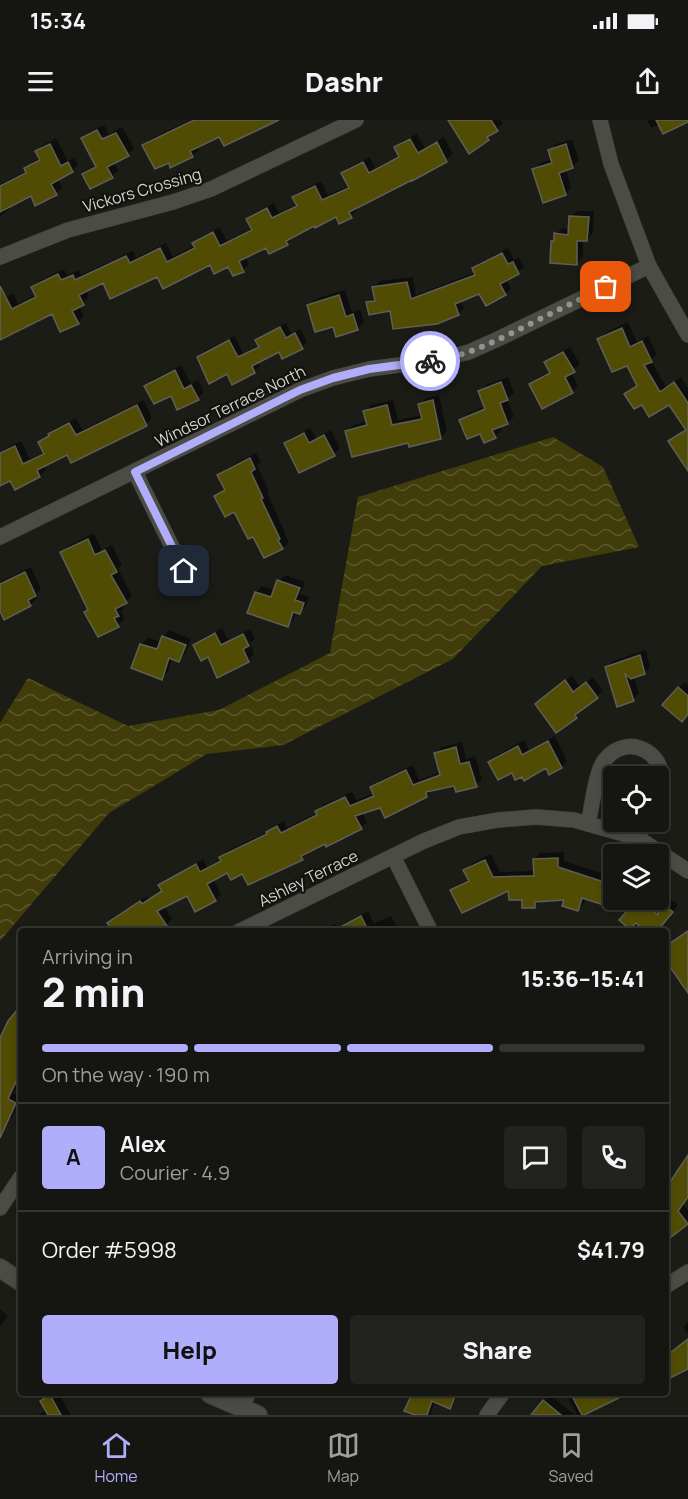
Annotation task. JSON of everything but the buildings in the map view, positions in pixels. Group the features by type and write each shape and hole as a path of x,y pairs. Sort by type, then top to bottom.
{"street":[{"name":"Vickors Crossing","path":"0,257 68,230 173,202 211,189 356,120"},
{"path":"600,120 611,164 649,266 688,334"},
{"name":"Windsor Terrace North","path":"0,537 300,390 333,378 369,369 437,360 469,352 649,266"},
{"path":"135,472 184,571"},
{"path":"588,824 598,777 604,762 613,753 624,747 637,747 647,750 657,760 659,766"},
{"name":"Ashley Terrace","path":"246,928 424,841 459,827 498,820 536,817 574,820 638,838 688,871"},
{"path":"638,838 641,832"},
{"path":"393,856 429,928"},
{"path":"0,1208 18,1181"},
{"path":"0,1268 18,1280"},
{"path":"669,1284 688,1272"},
{"path":"217,1396 249,1405"},
{"path":"487,1415 501,1396"}],"water":[{"path":"553,437 603,467 639,547 542,566 453,659 283,745 207,754 109,813 0,941 0,723 28,678 128,726 219,710 330,653 358,497"}],"way so far":[{"path":"430,361 469,352 606,287"}],"route":[{"path":"184,571 135,472 300,390 333,378 369,369 430,361"}]}
